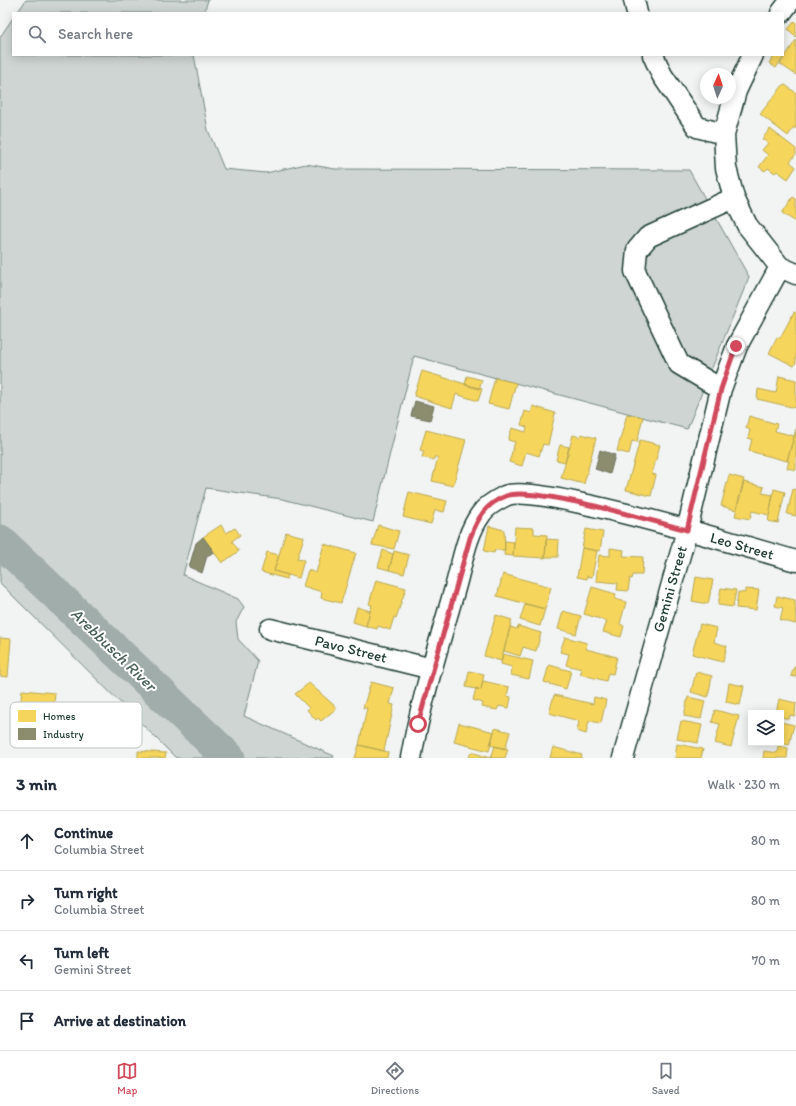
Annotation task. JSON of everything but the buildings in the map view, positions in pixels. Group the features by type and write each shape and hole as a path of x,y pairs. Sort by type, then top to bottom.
{"street":[{"path":"634,0 637,12"},
{"path":"782,12 791,0"},
{"path":"653,56 662,75 697,127 724,134"},
{"path":"753,56 736,91 724,134 726,168 734,198 747,225 788,270"},
{"path":"721,389 679,364 635,271 637,250 648,237 734,198"},
{"name":"Gemini Street","path":"623,758 687,530 721,389 736,346 788,270"},
{"name":"Leo Street","path":"411,758 432,669 470,538 481,513 493,503 507,495 523,493 551,497 687,530 796,561"},
{"name":"Pavo Street","path":"270,629 432,669"}],"shaded area":[{"path":"26,0 208,0 204,12 18,12"},
{"path":"12,19 12,56 194,56 208,130 224,169 266,173 306,164 335,169 689,170 749,277 687,429 414,356 373,522 282,499 206,488 183,575 238,599 244,607 236,622 238,639 258,661 244,716 334,756 333,758 176,758 142,724 142,702 120,702 0,583 0,37"}],"waterway":[{"name":"Arebbusch River","path":"0,541 229,758"}],"route":[{"path":"418,724 432,669 470,538 481,513 493,503 507,495 523,493 551,497 687,530 721,389 736,346"}]}
